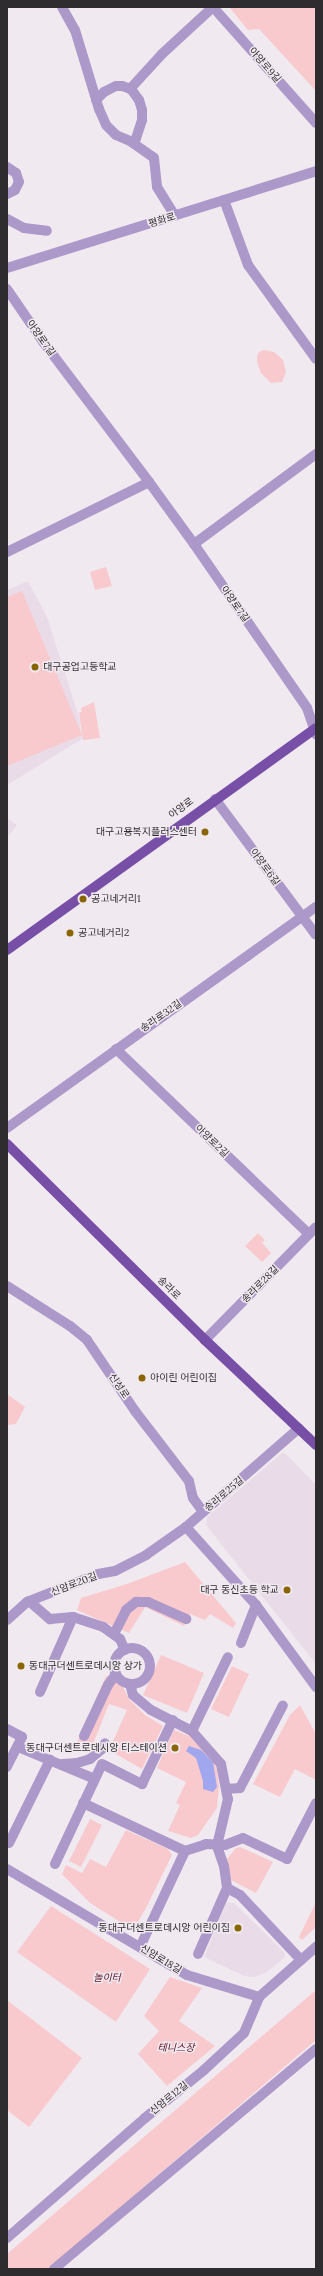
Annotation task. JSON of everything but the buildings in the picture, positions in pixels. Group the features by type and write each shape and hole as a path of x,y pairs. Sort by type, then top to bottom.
{"main road":[{"name":"아양로","path":"7,950 215,799 315,730"},
{"name":"송라로","path":"7,1144 204,1340 299,1428 316,1446"}],"street":[{"path":"62,7 75,30 96,100 106,125 116,135 134,144 154,158 158,187 175,216"},
{"path":"130,89 162,54 213,7"},
{"name":"아양로9길","path":"213,7 316,123"},
{"path":"96,100 104,92 116,86 130,89 139,100 142,110 142,120 134,144"},
{"path":"7,167 16,173 19,182 15,190 7,194"},
{"name":"평화로","path":"7,268 316,171"},
{"path":"224,200 248,265 316,359"},
{"path":"7,219 16,226 47,231"},
{"name":"아양로7길","path":"7,288 44,343 150,482 194,544 307,708 315,730"},
{"path":"194,544 316,454"},
{"path":"7,552 150,482"},
{"name":"아양로6길","path":"215,799 316,935"},
{"name":"송라로32길","path":"7,1128 301,916 316,907"},
{"name":"아양로2길","path":"116,1049 312,1231"},
{"name":"송라로28길","path":"204,1340 312,1231"},
{"name":"신성로","path":"7,1286 70,1326 87,1340 136,1411 189,1480 193,1498 202,1512"},
{"name":"송라로25길","path":"146,1556 186,1527 299,1428"},
{"path":"186,1527 256,1606 316,1687"},
{"name":"신암로20길","path":"7,1620 29,1601 98,1574 115,1571 146,1556"},
{"path":"29,1601 50,1619 73,1617 103,1627 120,1639 125,1650"},
{"path":"114,1634 126,1610 136,1602 148,1602 186,1619"},
{"path":"241,1643 256,1606"},
{"path":"40,1692 73,1617"},
{"path":"125,1650 138,1650 146,1656 149,1661 150,1667 146,1677 142,1681 130,1684 119,1679 116,1674 114,1662 125,1650"},
{"path":"192,1731 228,1657"},
{"path":"84,1736 108,1685 116,1674"},
{"path":"130,1684 133,1695 151,1710 192,1731 221,1764 228,1799 217,1846 224,1866 227,1888 198,1954"},
{"path":"226,1789 240,1788 283,1706"},
{"path":"55,1864 102,1764 142,1784 173,1720"},
{"path":"7,1729 22,1738 7,1767"},
{"path":"54,1762 77,1763 90,1758 102,1748 105,1743"},
{"path":"18,1747 95,1779"},
{"path":"9,1843 54,1762"},
{"path":"83,1803 185,1851 206,1844 217,1846 243,1838 287,1860 316,1803"},
{"path":"140,1947 185,1851"},
{"name":"신암로18길","path":"7,1869 187,1975 259,1997"},
{"path":"227,1888 240,1895 301,1960"},
{"name":"신암로12길","path":"7,2238 144,2118 204,2070 244,2033 259,1997 316,1947"},
{"path":"54,2269 316,2049"}],"shaded area":[{"name":"대구공업고등학교","path":"28,581 47,617 79,717 82,739 7,785 7,590"},
{"path":"7,818 17,825 7,838"},
{"name":"대구 동신초등 학교","path":"282,1453 285,1453 316,1485 316,1664 206,1525 207,1517"},
{"name":"동대구더센트로데시앙 어린이집","path":"226,1903 234,1903 285,1953 285,1957 267,1972 255,1977 244,1976 204,1957"}],"green space":[{"path":"229,7 316,7 316,91 259,29 248,30"},
{"path":"264,350 274,352 283,360 286,372 282,382 271,383 261,373 257,362 257,356 259,352"},
{"path":"106,567 112,586 95,590 90,572"},
{"name":"대구공업고등학교","path":"22,591 82,735 7,766 7,597"},
{"path":"94,702 100,738 83,740 79,712 82,712 81,708"},
{"path":"258,1233 265,1240 262,1243 271,1253 262,1262 245,1246"},
{"path":"7,1394 25,1407 16,1424 7,1425"},
{"path":"185,1562 236,1623 233,1628 210,1614 205,1620 190,1614 184,1626 145,1607 129,1633 77,1610 81,1598 127,1584"},
{"path":"161,1655 204,1673 187,1713 143,1695"},
{"path":"232,1666 249,1674 229,1717 211,1709"},
{"path":"106,1676 123,1687 129,1699 145,1715 163,1726 142,1769 109,1750 127,1710 109,1704 93,1744 86,1750 76,1745"},
{"path":"300,1705 316,1734 316,1780 295,1769 280,1797 253,1784 290,1715"},
{"path":"174,1730 189,1736 211,1756 217,1769 219,1786 217,1808 198,1835 191,1838 168,1831 180,1805 176,1803 186,1782 157,1768"},
{"path":"90,1819 102,1825 81,1867 69,1861"},
{"path":"126,1830 168,1849 172,1855 146,1908 133,1930 90,1903 62,1874 66,1865 82,1873 90,1859 106,1867"},
{"path":"240,1847 273,1862 256,1893 231,1880 227,1859 236,1848"},
{"path":"316,1902 316,1927 302,1940 299,1937"},
{"name":"놀이터","path":"51,1906 150,1969 116,2022 17,1952"},
{"name":"테니스장","path":"170,1977 202,1988 179,2021 215,2046 167,2086 138,2054 159,2031 144,2016"},
{"path":"316,1990 316,2040 48,2269 7,2269 7,2254"},
{"path":"7,2000 82,2058 29,2127 7,2110"}],"water":[{"path":"189,1746 201,1750 213,1762 217,1787 213,1792 203,1789 203,1781 196,1758 186,1751"}],"place":[{"name":"대구공업고등학교","path":"35,667"},
{"name":"대구고용복지플러스센터","path":"205,832"},
{"name":"공고네거리1","path":"83,899"},
{"name":"공고네거리2","path":"70,933"},
{"name":"아이린 어린이집","path":"142,1378"},
{"name":"대구 동신초등 학교","path":"287,1590"},
{"name":"동대구더센트로데시앙 상가","path":"21,1666"},
{"name":"동대구더센트로데시앙 티스테이션","path":"175,1748"},
{"name":"동대구더센트로데시앙 어린이집","path":"238,1928"}]}
